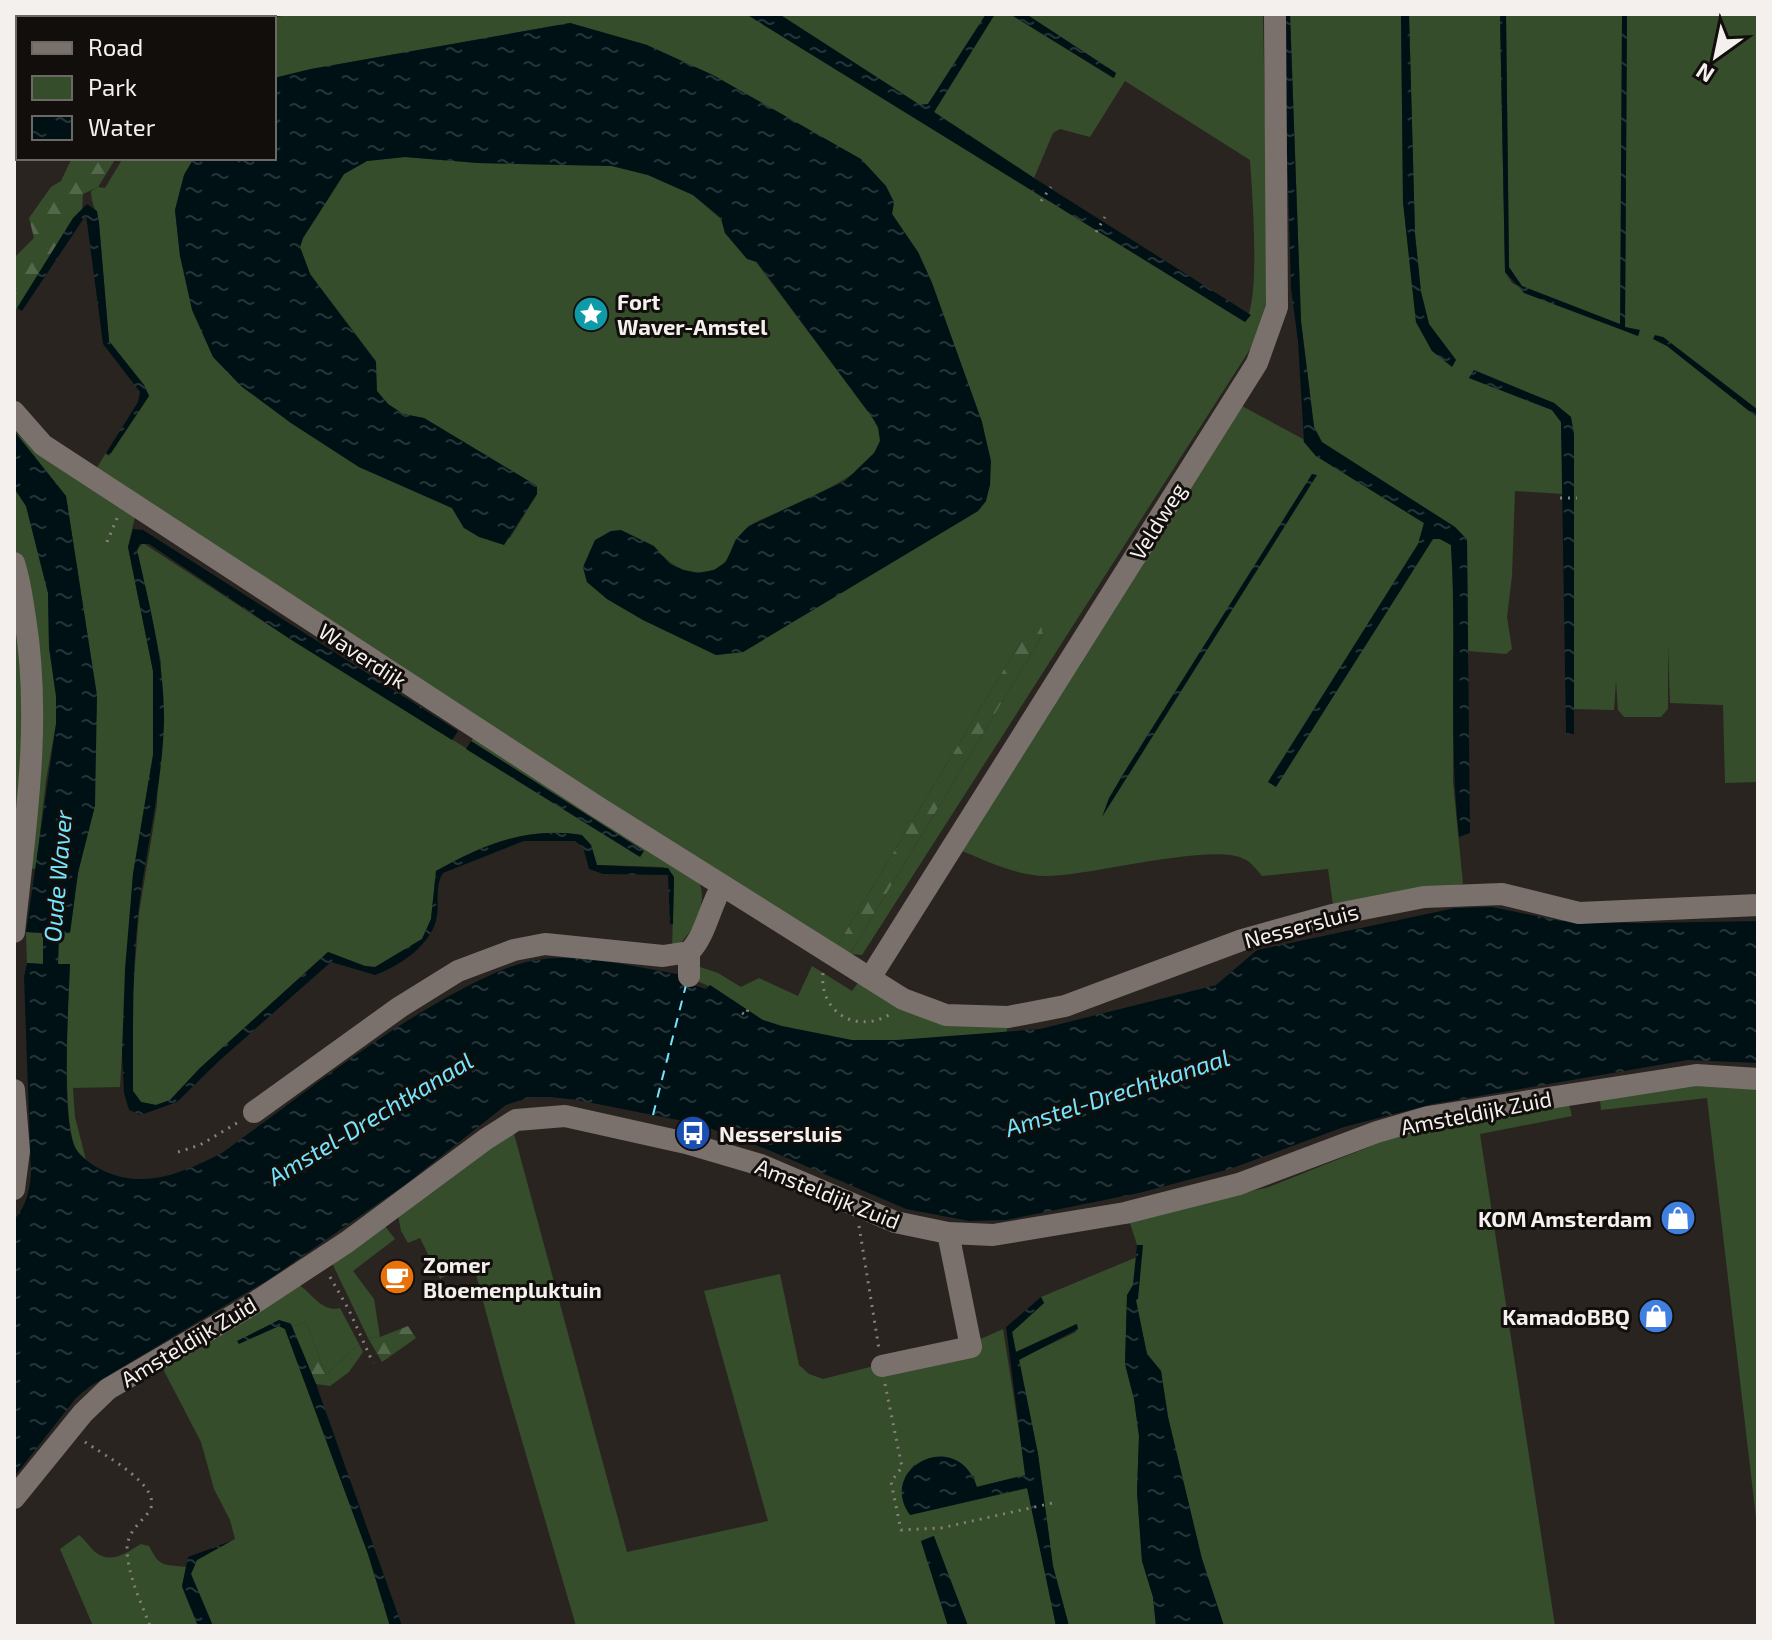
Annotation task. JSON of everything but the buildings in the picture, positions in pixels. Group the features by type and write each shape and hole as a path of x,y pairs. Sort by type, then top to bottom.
{"street":[{"name":"Veldweg","path":"870,978 1257,363 1277,307 1275,14"},
{"name":"Waverdijk","path":"14,412 33,438 43,445 722,886"},
{"path":"14,563 29,643 33,688 30,778 14,932"},
{"name":"Nessersluis","path":"722,886 903,999 946,1015 1008,1017 1065,1006 1242,940 1332,915 1424,897 1502,894 1579,913 1758,905"},
{"path":"689,976 689,952 699,940 722,886"},
{"path":"254,1112 458,971 514,950 545,944 663,956 689,952"},
{"name":"Amsteldijk Zuid","path":"14,1498 96,1399 121,1379 248,1307 320,1260 516,1120 565,1116 651,1125 761,1165 895,1222 948,1233 993,1235 1125,1213 1239,1184 1377,1132 1428,1117 1696,1075 1758,1079"},
{"path":"14,1090 19,1151 14,1189"},
{"path":"882,1366 971,1347 948,1233"}],"path":[{"path":"1041,201 1051,187"},
{"path":"1096,232 1105,217"},
{"path":"1560,498 1577,498"},
{"path":"107,542 116,518 129,502"},
{"path":"823,973 824,995 835,1011 848,1020 858,1023 878,1021 893,1012 903,999"},
{"path":"746,1015 749,1006"},
{"path":"178,1152 200,1145 254,1112"},
{"path":"855,1206 902,1467 891,1482 901,1530 941,1528 1057,1502"},
{"path":"320,1260 349,1310 373,1363"},
{"path":"69,1431 141,1481 152,1497 151,1510 132,1530 127,1548 132,1577 150,1626"}],"green space":[{"path":"57,14 220,14 219,16"},
{"path":"290,14 746,14 1245,322 1250,310 1254,270 1250,160 1125,81 1090,137 1060,129 1053,133 1034,178 934,112 995,14 1010,14 1113,78 1116,73 1026,14 1263,14 1268,281 1263,329 862,955 850,954 1043,634 1040,623 1021,641 837,946 93,474 106,453 109,456 149,396 144,385 109,341 99,223 91,191 98,187 105,188 122,160 193,160 184,175 175,210 180,256 241,386 359,467 452,508 464,528 510,538 537,494 537,486 424,418 403,414 388,404 376,391 376,361 310,274 300,247 303,238 344,174 367,161 405,157 478,163 612,166 648,175 693,195 721,219 725,233 747,258 756,262 872,417 880,437 875,454 846,479 751,525 720,567 699,572 686,570 673,565 663,556 583,567 587,582 607,599 716,655 743,652 978,511 986,501 982,422 932,283 918,252 892,214 894,202 647,45 570,23 276,78 276,18"},
{"path":"779,14 986,14 928,104 920,105"},
{"path":"1290,14 1401,14 1403,202 1416,322 1432,351 1456,360 1429,324 1421,292 1415,234 1409,14 1500,14 1505,272 1512,283 1638,336 1639,330 1625,327 1627,14 1758,14 1758,410 1663,337 1654,339 1758,418 1758,782 1725,783 1723,705 1670,703 1668,646 1668,709 1661,717 1624,717 1618,710 1616,681 1614,710 1573,709 1571,417 1554,403 1474,371 1469,378 1552,410 1561,422 1563,494 1515,491 1507,617 1512,649 1506,654 1468,651 1467,539 1455,527 1321,442 1314,427 1301,321"},
{"path":"1506,14 1622,14 1621,325 1521,286 1509,267"},
{"path":"71,160 115,160 98,187 83,194 82,209 14,313 14,258 34,238 29,218 51,187 61,181"},
{"path":"1242,406 1303,439 1316,456 1424,523 1419,544 1268,782 1276,786 1433,539 1440,539 1451,545 1454,605 1453,782 1463,884 1333,905 1328,869 1262,876 1244,859 1205,855 1044,876 1011,870 957,849"},
{"path":"15,432 43,455 135,517 128,547 153,671 153,755 133,874 120,1087 73,1088 75,1117 86,1160 77,1151 69,1116 69,964 58,965 59,933 70,933 95,743 97,696 66,496"},
{"path":"14,488 26,506 48,593 49,647 56,696 56,724 36,869 28,868 27,591 14,543"},
{"path":"143,543 290,639 640,856 643,851 471,741 475,736 698,879 702,899 700,909 686,937 672,951 674,877 663,867 597,865 591,845 581,835 542,833 506,840 436,871 431,919 422,939 375,967 328,952 200,1068 170,1100 156,1105 141,1102 133,1091 133,991 139,913 157,805 161,662 137,550"},
{"path":"14,585 24,700 14,866"},
{"path":"1040,622 1043,634 850,954 837,946 1021,641"},
{"path":"26,932 43,933 43,964 27,963"},
{"path":"697,966 718,973 741,987 759,978 798,996 812,966 852,991 860,980 909,1009 1010,1020 1006,1033 874,1042 817,1036 762,1020 697,981"},
{"path":"1674,1086 1758,1088 1758,1535 1707,1098 1601,1110 1600,1100"},
{"path":"1569,1104 1572,1116 1480,1134 1555,1626 1224,1626 1202,1559 1168,1417 1161,1371 1147,1354 1135,1300 1142,1245 1137,1245 1129,1220 1269,1187 1404,1133 1440,1124"},
{"path":"513,1130 627,1552 768,1521 704,1291 780,1274 799,1365 809,1374 823,1379 983,1338 1003,1329 1026,1475 976,1487 974,1476 914,1465 905,1477 910,1515 1028,1488 1056,1626 968,1626 933,1536 921,1541 948,1626 576,1626 472,1260 440,1279 420,1238 408,1243 401,1231 398,1215"},
{"path":"385,1226 395,1239 353,1271 374,1299 380,1337 368,1338 332,1263"},
{"path":"1137,1257 1133,1285 1127,1296 1125,1364 1139,1436 1137,1492 1142,1561 1153,1597 1156,1626 1069,1626 1053,1566 1038,1454 1019,1359 1076,1332 1076,1324 1016,1352 1012,1332 1044,1303 1041,1297"},
{"path":"299,1285 328,1308 340,1308 359,1344 326,1375 306,1322 292,1327 290,1323 279,1320 239,1343 279,1326 285,1329 368,1554 390,1626 213,1626 191,1574 197,1560 235,1539 230,1520 214,1489 201,1442 162,1367"},
{"path":"306,1322 326,1375 359,1344 363,1352 349,1372 330,1386 316,1384 292,1327"},
{"path":"408,1326 416,1338 382,1362 368,1338 380,1337"},
{"path":"79,1535 93,1550 105,1557 117,1556 141,1544 149,1546 163,1564 186,1567 182,1587 198,1626 93,1626 60,1549"}],"water":[{"path":"746,14 779,14 920,105 928,104 986,14 995,14 934,112 1251,315 1245,322"},
{"path":"1010,14 1026,14 1116,73 1114,78"},
{"path":"1283,14 1290,14 1301,321 1314,427 1322,442 1455,527 1467,540 1470,833 1459,837 1454,764 1451,545 1440,539 1433,539 1276,787 1268,782 1418,544 1424,523 1316,456 1304,442 1298,342 1291,288"},
{"path":"1401,14 1409,14 1415,234 1421,292 1429,324 1456,360 1452,367 1432,351 1416,322 1403,202"},
{"path":"1500,14 1506,14 1509,267 1522,286 1620,324 1622,14 1627,14 1625,327 1640,330 1638,336 1524,293 1505,272"},
{"path":"570,23 647,45 713,75 861,159 886,186 894,202 892,214 918,252 932,283 982,422 991,461 986,501 978,511 743,652 716,655 643,620 607,599 587,582 583,567 595,540 611,531 621,530 654,546 670,564 683,570 698,573 714,570 726,562 736,539 749,526 845,481 874,453 880,441 878,427 872,417 757,262 747,259 725,233 721,218 693,195 648,175 612,166 478,163 405,157 367,161 344,174 300,247 310,274 376,362 377,391 388,404 403,414 424,418 537,486 537,494 504,545 479,537 464,528 452,508 359,467 241,386 213,357 192,310 180,256 175,210 184,175 193,160 276,160 276,78"},
{"path":"87,204 97,211 99,223 109,341 144,385 149,396 109,456 106,453 138,402 140,392 103,344 86,215 22,311 17,308 73,218"},
{"path":"1655,335 1663,337 1758,410 1758,418 1667,346 1653,339"},
{"path":"1474,370 1554,403 1571,417 1574,434 1574,734 1566,734 1561,422 1552,410 1469,378"},
{"path":"14,431 66,496 97,696 95,806 78,873 70,933 59,933 58,964 70,964 67,1088 71,1134 76,1149 84,1158 116,1175 132,1179 162,1177 222,1153 340,1066 432,1006 502,970 544,959 596,960 688,976 694,985 706,989 710,985 763,1020 782,1026 852,1040 897,1040 1040,1029 1216,985 1257,950 1455,908 1492,907 1561,921 1758,921 1758,1063 1688,1060 1433,1104 1344,1127 1230,1169 1139,1193 1006,1220 969,1221 906,1209 766,1149 698,1124 577,1100 531,1097 506,1105 406,1184 271,1278 89,1387 76,1398 14,1477 14,1220 26,1199 31,1174 24,977 27,963 43,964 43,933 26,932 56,724 56,696 49,647 48,593 26,506 14,488"},
{"path":"1312,474 1317,475 1102,817 1125,771"},
{"path":"133,529 143,530 458,731 452,740 290,639 149,544 140,544 137,550 152,614 164,701 160,772 141,892 135,960 133,1091 141,1102 156,1105 170,1100 200,1068 328,952 375,967 422,939 431,919 436,871 488,846 543,833 582,835 591,845 597,865 668,868 674,877 673,924 670,924 668,875 603,874 589,869 583,847 575,841 524,841 443,873 434,926 422,945 405,960 375,975 331,962 177,1102 141,1115 129,1110 124,1093 122,1054 125,969 133,874 153,755 153,671 128,547"},
{"path":"471,741 644,851 640,857 466,749"},
{"path":"1137,1245 1143,1245 1136,1300 1147,1354 1161,1371 1168,1417 1202,1559 1224,1626 1156,1626 1153,1597 1142,1561 1137,1492 1139,1436 1125,1364 1127,1295 1133,1285"},
{"path":"1041,1297 1044,1303 1012,1332 1016,1352 1077,1324 1078,1329 1019,1360 1038,1454 1053,1566 1069,1626 1056,1626 1027,1488 910,1515 902,1498 903,1482 911,1469 923,1460 938,1457 953,1459 967,1469 977,1487 1025,1475 1006,1327"},
{"path":"279,1320 291,1324 316,1384 402,1626 390,1626 368,1554 285,1329 279,1326 239,1344 237,1341"},
{"path":"934,1536 968,1626 948,1626 921,1541"},
{"path":"231,1541 197,1560 191,1574 213,1626 198,1626 182,1586 188,1557"}],"ferry route":[{"path":"653,1115 686,985"}],"place":[{"name":"Fort Waver-Amstel","path":"591,314"},
{"name":"Nessersluis","path":"693,1133"},
{"name":"KOM Amsterdam","path":"1678,1218"},
{"name":"Zomer Bloemenpluktuin","path":"397,1277"},
{"name":"KamadoBBQ","path":"1656,1316"}],"water label":[{"name":"Oude Waver","path":"57,876"},
{"name":"Amstel-Drechtkanaal","path":"1117,1092"},
{"name":"Amstel-Drechtkanaal","path":"370,1118"}]}
